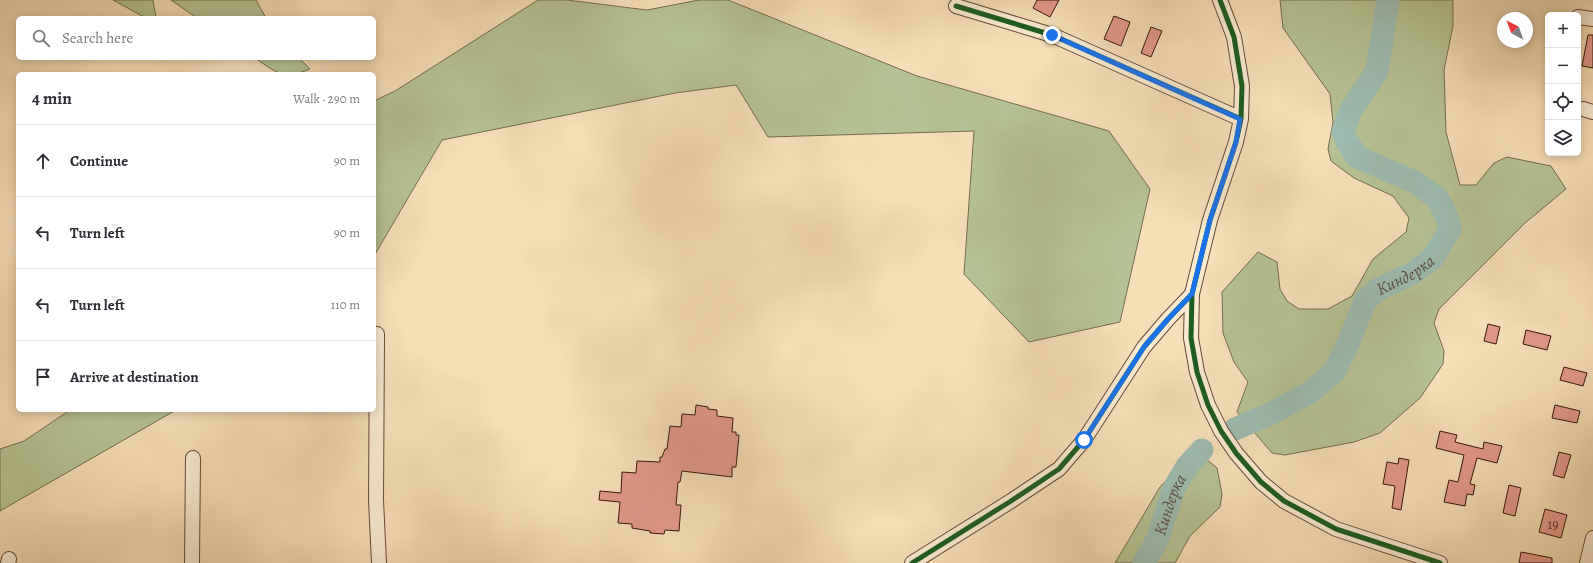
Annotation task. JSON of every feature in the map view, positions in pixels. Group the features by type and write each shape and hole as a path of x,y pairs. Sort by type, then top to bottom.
{"street":[{"path":"1220,0 1234,37 1242,86 1240,119 1236,142 1210,220 1192,294 1191,338 1197,372 1206,400 1221,431 1236,453 1261,482 1284,501 1336,529 1440,563"},
{"path":"956,6 1052,35 1240,119"},
{"path":"1581,17 1593,19"},
{"path":"912,563 1059,469 1084,440 1144,347 1192,294"},
{"path":"377,334 376,500 379,563"},
{"path":"192,563 193,458"},
{"path":"1587,563 1593,538"}],"green space":[{"path":"113,0 153,0 156,16 142,16"},
{"path":"171,0 256,0 265,16 194,16"},
{"path":"538,0 567,0 647,10 699,0 728,0 917,76 1109,131 1150,189 1120,322 1029,342 964,274 974,131 768,137 736,85 675,93 442,140 376,253 376,100 395,91"},
{"path":"1280,0 1453,0 1453,26 1444,70 1446,132 1460,185 1476,185 1494,163 1507,157 1551,166 1566,189 1525,223 1439,309 1434,323 1444,351 1443,364 1420,398 1380,433 1354,442 1285,455 1272,453 1237,412 1248,382 1234,362 1223,333 1222,292 1258,252 1277,262 1280,289 1287,301 1299,309 1328,309 1352,296 1373,259 1406,232 1409,218 1393,196 1354,178 1331,161 1328,149 1333,122 1330,94 1283,28"},
{"path":"258,60 301,60 310,69 301,72 278,72"},
{"path":"67,412 173,412 0,511 0,449 24,441"},
{"path":"1206,459 1217,468 1222,494 1220,507 1190,536 1175,563 1115,563 1160,487 1174,472"}],"building":[{"path":"1037,0 1059,0 1050,17 1033,8"},
{"path":"1114,16 1130,22 1121,46 1104,39"},
{"path":"1151,27 1162,31 1151,57 1141,53"},
{"path":"1588,35 1593,35 1593,68 1582,66"},
{"path":"1488,324 1500,327 1496,344 1484,341"},
{"path":"1526,330 1551,336 1547,350 1523,344"},
{"path":"1564,367 1587,373 1583,386 1560,380"},
{"path":"696,405 717,410 717,416 733,418 732,432 736,432 736,435 739,435 736,467 732,467 732,477 682,471 680,482 678,482 676,505 681,505 679,531 665,530 664,534 650,533 650,531 632,528 632,524 618,523 620,502 599,500 600,491 621,493 622,472 636,473 637,461 660,462 660,457 662,457 665,449 667,449 670,426 681,427 682,414 695,415"},
{"path":"1555,405 1580,411 1577,423 1552,418"},
{"path":"1440,431 1457,435 1455,442 1483,449 1484,442 1502,446 1497,463 1477,458 1470,484 1475,485 1473,495 1467,494 1465,506 1444,502 1449,480 1458,482 1464,455 1436,448"},
{"path":"1559,452 1571,455 1564,478 1553,475"},
{"path":"1399,458 1409,460 1401,510 1392,508 1395,486 1383,484 1387,462 1398,464"},
{"path":"1509,485 1521,488 1515,516 1503,513"},
{"path":"1545,509 1567,515 1561,538 1539,532"},
{"path":"1521,552 1552,558 1552,563 1519,563"}],"waterway":[{"name":"Киндерка","path":"1235,429 1274,412 1309,393 1334,372 1348,344 1365,301 1377,290 1413,273 1433,258 1450,229 1447,217 1438,199 1415,182 1357,157 1347,141 1343,131 1351,110 1377,71 1388,0"},
{"name":"Киндерка","path":"1144,563 1157,540 1174,488 1188,465 1202,450"}],"cycle path":[{"path":"1220,0 1234,37 1242,86 1241,119 1236,142 1210,220 1192,294 1191,338 1197,372 1208,405 1221,431 1236,453 1261,482 1284,501 1336,529 1440,563"},
{"path":"956,6 1052,35 1241,119"},
{"path":"912,563 1059,469 1084,440 1144,347 1192,294"}],"route":[{"path":"1052,35 1240,119 1236,142 1210,220 1192,294 1144,347 1084,440"}]}
